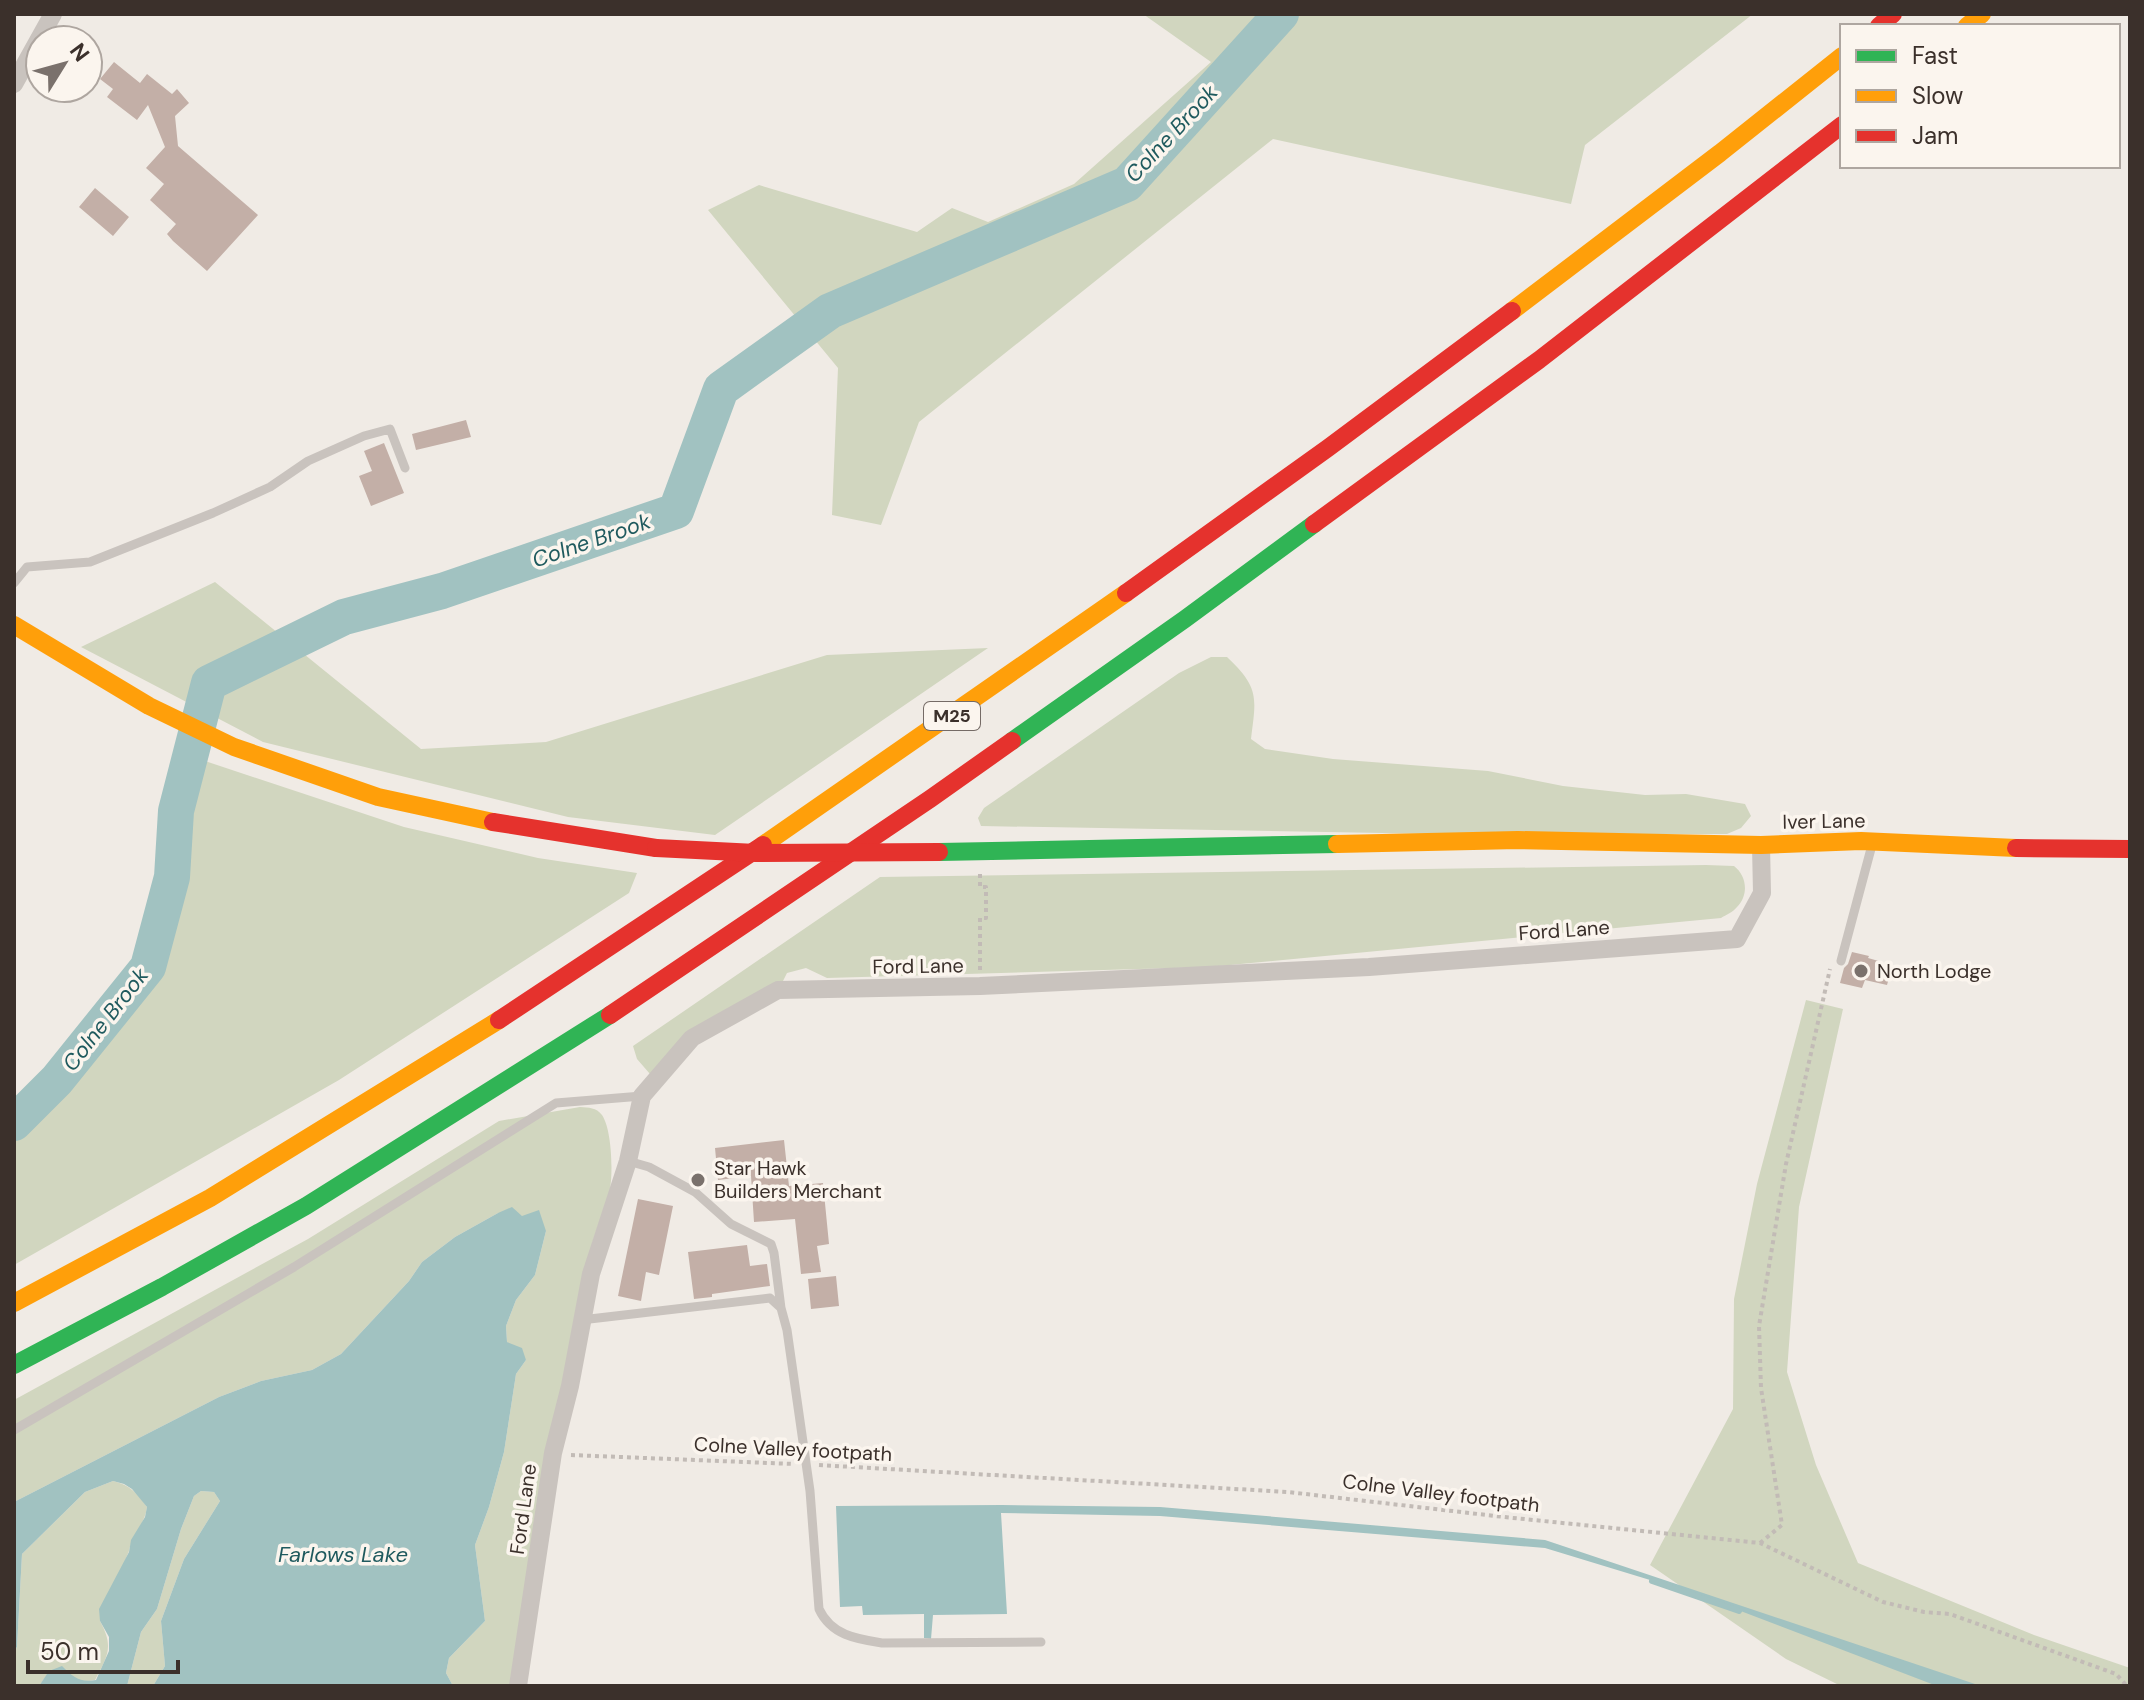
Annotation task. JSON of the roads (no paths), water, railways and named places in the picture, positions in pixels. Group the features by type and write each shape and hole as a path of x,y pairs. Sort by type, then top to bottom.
{"main road":[{"name":"M25","path":"14,1303 206,1200 401,1081 899,754 1426,377 1779,108 1840,58"},
{"name":"M25","path":"14,1365 306,1206 600,1022 930,799 1198,610 1526,370 1840,127"},
{"name":"Iver Lane","path":"14,625 149,706 234,747 378,797 493,822 656,848 756,853 980,852 1518,840 1761,845 1872,842 2130,849"}],"street":[{"path":"14,84 53,14"},
{"name":"Ford Lane","path":"518,1686 553,1453 570,1386 591,1274 628,1161 642,1096 692,1038 778,990 980,986 1369,967 1737,939 1762,893 1761,845"}],"lane":[{"path":"14,583 27,567 90,562 213,513 270,487 308,461 364,436 390,429 405,468"},
{"path":"1841,961 1872,842"},
{"path":"14,1430 294,1267 556,1103 642,1096"},
{"path":"628,1161 649,1167 695,1192 731,1224 771,1244 806,1464 819,1609 823,1618 838,1632 864,1641 882,1643 1041,1642"},
{"path":"581,1320 770,1298 781,1308"}],"water":[{"name":"Farlows Lake","path":"512,1207 522,1216 539,1210 546,1231 535,1275 516,1300 506,1326 507,1342 522,1348 526,1360 516,1374 504,1452 475,1545 485,1621 449,1658 446,1673 453,1686 153,1686 165,1666 161,1621 184,1559 220,1501 214,1492 201,1491 194,1496 181,1529 157,1609 141,1632 127,1686 39,1686 49,1671 62,1666 77,1678 96,1680 109,1651 109,1637 100,1621 99,1609 129,1552 131,1540 145,1517 147,1507 132,1489 113,1481 85,1492 22,1554 17,1647 14,1651 14,1502 219,1397 261,1381 312,1370 341,1354 409,1281 422,1262 455,1237"},
{"path":"836,1506 1160,1507 1545,1540 1981,1686 1937,1686 1696,1594 1545,1548 1160,1516 1001,1513 1007,1614 933,1615 931,1639 924,1638 924,1614 863,1615 862,1606 840,1607"}],"waterway":[{"name":"Colne Brook","path":"14,1123 57,1080 148,967 172,877 176,811 209,683 344,617 442,591 676,511 721,389 830,311 1127,184 1281,14"},
{"path":"1652,1581 1739,1611"}],"place":[{"name":"North Lodge","path":"1861,971"},
{"name":"Star Hawk Builders Merchant","path":"698,1180"}]}
